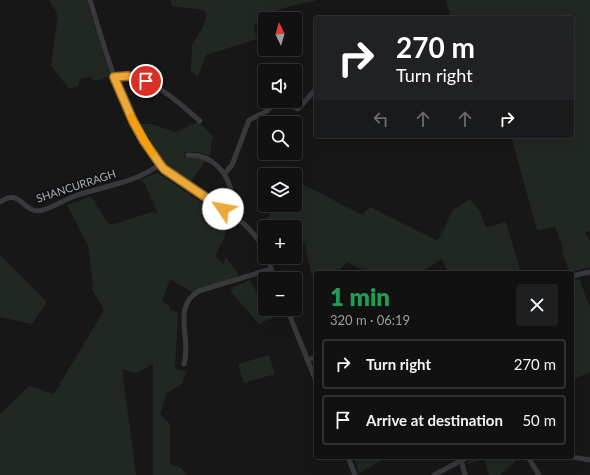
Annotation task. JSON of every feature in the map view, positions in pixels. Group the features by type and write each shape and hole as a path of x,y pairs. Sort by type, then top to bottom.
{"street":[{"path":"90,0 114,77 133,121 147,146 164,169 223,209 250,230 258,240"},
{"path":"114,77 128,76 146,81 171,97 200,121"},
{"path":"225,174 232,165 249,120 267,111 276,102 282,101 298,109 314,91"},
{"path":"188,155 205,157 225,174 230,185 232,196 223,209"},
{"name":"SHANCURRAGH","path":"0,202 7,198 14,198 34,210 41,210 76,195 140,176 160,164"},
{"path":"270,264 273,272"},
{"path":"184,364 187,338 183,321 185,307 192,296 199,291 272,269"},
{"path":"574,276 590,272"},
{"path":"289,316 314,376"},
{"path":"307,360 314,358"},
{"path":"574,457 590,460"},
{"path":"349,459 355,475"},
{"path":"529,459 539,475"},
{"path":"434,475 461,460 465,475"}],"shaded area":[{"path":"49,0 87,0 110,76 95,81 90,77 80,79 79,86 69,89 51,65 58,15"},
{"path":"171,0 318,0 272,12 258,12 258,21 254,28 258,39 206,55 198,77 191,71 192,45 203,27 207,15 203,10 172,6"},
{"path":"446,0 590,0 590,231 585,233 590,241 590,267 574,272 569,271 562,252 564,250 555,227 537,230 512,138 574,138 574,16 450,16"},
{"path":"198,122 214,137 212,139 210,156 198,152 185,152 184,156 206,160 190,183 163,161 140,124 151,124 175,132"},
{"path":"158,173 228,220 224,239 215,256 223,264 226,257 239,276 194,293 170,279 162,301 169,305 170,310 178,312 175,368 187,372 181,385 167,393 160,414 170,424 170,464 181,468 187,475 153,475 153,364 136,373 122,369 136,475 0,475 0,414 29,386 54,394 104,310 92,289 93,282 88,246 67,205 91,196 108,224 114,224 152,212 158,214 144,182 139,180"},
{"path":"302,184 362,215 370,207 438,241 453,210 470,199 479,210 486,227 506,222 520,271 447,271 442,259 422,271 365,271 347,262 339,271 314,271 314,274 311,274 305,244 302,243 302,220 265,220 271,212 302,212"},
{"path":"0,255 47,302 32,324 0,317"},
{"path":"579,279 590,307 590,372 574,379 574,280"},
{"path":"250,280 258,296 258,316 276,316 259,324 232,293 231,288"},
{"path":"269,355 275,374 244,383 238,364"},
{"path":"355,459 384,459 359,473"},
{"path":"474,459 484,459 468,464 467,462"},
{"path":"484,459 519,459 499,475 489,475"}],"slow traffic":[{"path":"131,117 152,153"}],"route":[{"path":"146,81 128,76 114,77 133,121 150,152 164,169 223,209"}]}
